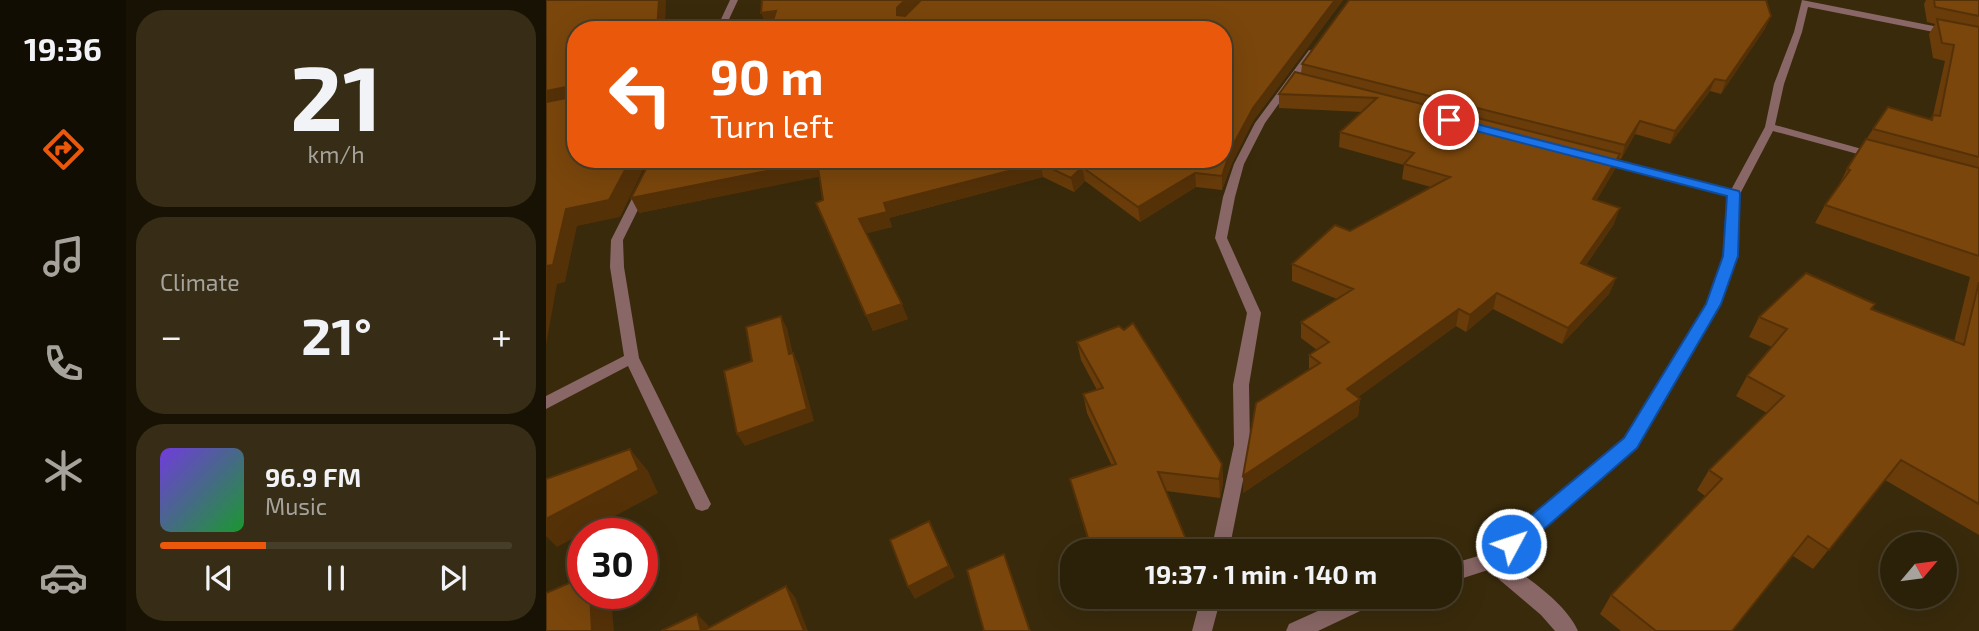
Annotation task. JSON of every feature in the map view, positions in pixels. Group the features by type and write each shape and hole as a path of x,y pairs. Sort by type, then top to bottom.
{"street":[{"path":"724,21 734,0"},
{"path":"1462,570 1491,561 1630,443 1714,304 1731,256 1734,194 1770,127 1779,84 1806,2 1979,38"},
{"path":"1223,539 1242,446 1241,385 1254,313 1221,238 1229,197 1240,164 1259,123 1300,82 1318,43"},
{"path":"1770,127 1888,159"},
{"path":"1587,156 1734,194"},
{"path":"653,168 617,240 617,267 632,358 702,504"},
{"path":"546,404 632,358"},
{"path":"1491,561 1548,608 1568,631"},
{"path":"1202,631 1208,609"},
{"path":"1296,631 1344,609"}],"building":[{"path":"546,0 659,0 658,21 567,21 567,88 546,91"},
{"path":"762,0 905,0 897,8 897,15 905,16 921,0 1335,0 1253,108 1232,147 1232,21 773,21 776,11 761,13"},
{"path":"1349,0 1766,0 1771,16 1726,81 1715,79 1675,131 1640,121 1625,145 1302,64"},
{"path":"1934,0 1979,0 1979,16 1935,7"},
{"path":"1937,19 1979,27 1979,157 1873,129 1888,107 1932,120 1933,115 1940,116 1954,45 1942,43"},
{"path":"1295,72 1620,154 1593,199 1620,208 1581,263 1616,278 1568,328 1497,293 1470,315 1459,309 1347,389 1360,399 1243,476 1256,403 1320,363 1309,355 1329,342 1301,322 1353,289 1292,264 1335,225 1350,231 1450,177 1404,164 1414,153 1340,132 1377,98 1279,94"},
{"path":"567,98 567,168 626,168 609,200 566,209 553,265 546,266 546,102"},
{"path":"1866,139 1979,168 1979,256 1825,205 1850,170 1847,169"},
{"path":"646,168 782,168 631,198"},
{"path":"818,168 1020,168 884,203 887,212 859,219 902,304 866,316 816,203 823,200"},
{"path":"1050,168 1081,168 1071,178"},
{"path":"1083,168 1225,168 1222,176 1195,173 1138,207"},
{"path":"1806,273 1875,304 1871,309 1964,345 1979,282 1979,504 1901,460 1829,550 1808,536 1732,631 1656,631 1611,595 1722,479 1709,470 1784,396 1747,376 1787,329 1759,317"},
{"path":"781,316 789,354 793,353 807,409 737,434 724,371 752,361 746,327"},
{"path":"1133,323 1222,464 1219,479 1158,472 1186,539 1088,539 1070,479 1116,464 1083,394 1103,388 1077,342 1119,326 1124,330"},
{"path":"630,449 639,470 546,519 546,479"},
{"path":"929,521 949,566 908,587 890,540"},
{"path":"1004,554 1030,631 984,631 967,570"},
{"path":"567,584 567,609 591,609 592,631 546,631 546,593"},
{"path":"786,586 804,631 703,631"},
{"path":"697,614 701,631 661,631"}],"route":[{"path":"1449,120 1734,194 1731,256 1714,304 1630,443 1511,544"}]}
